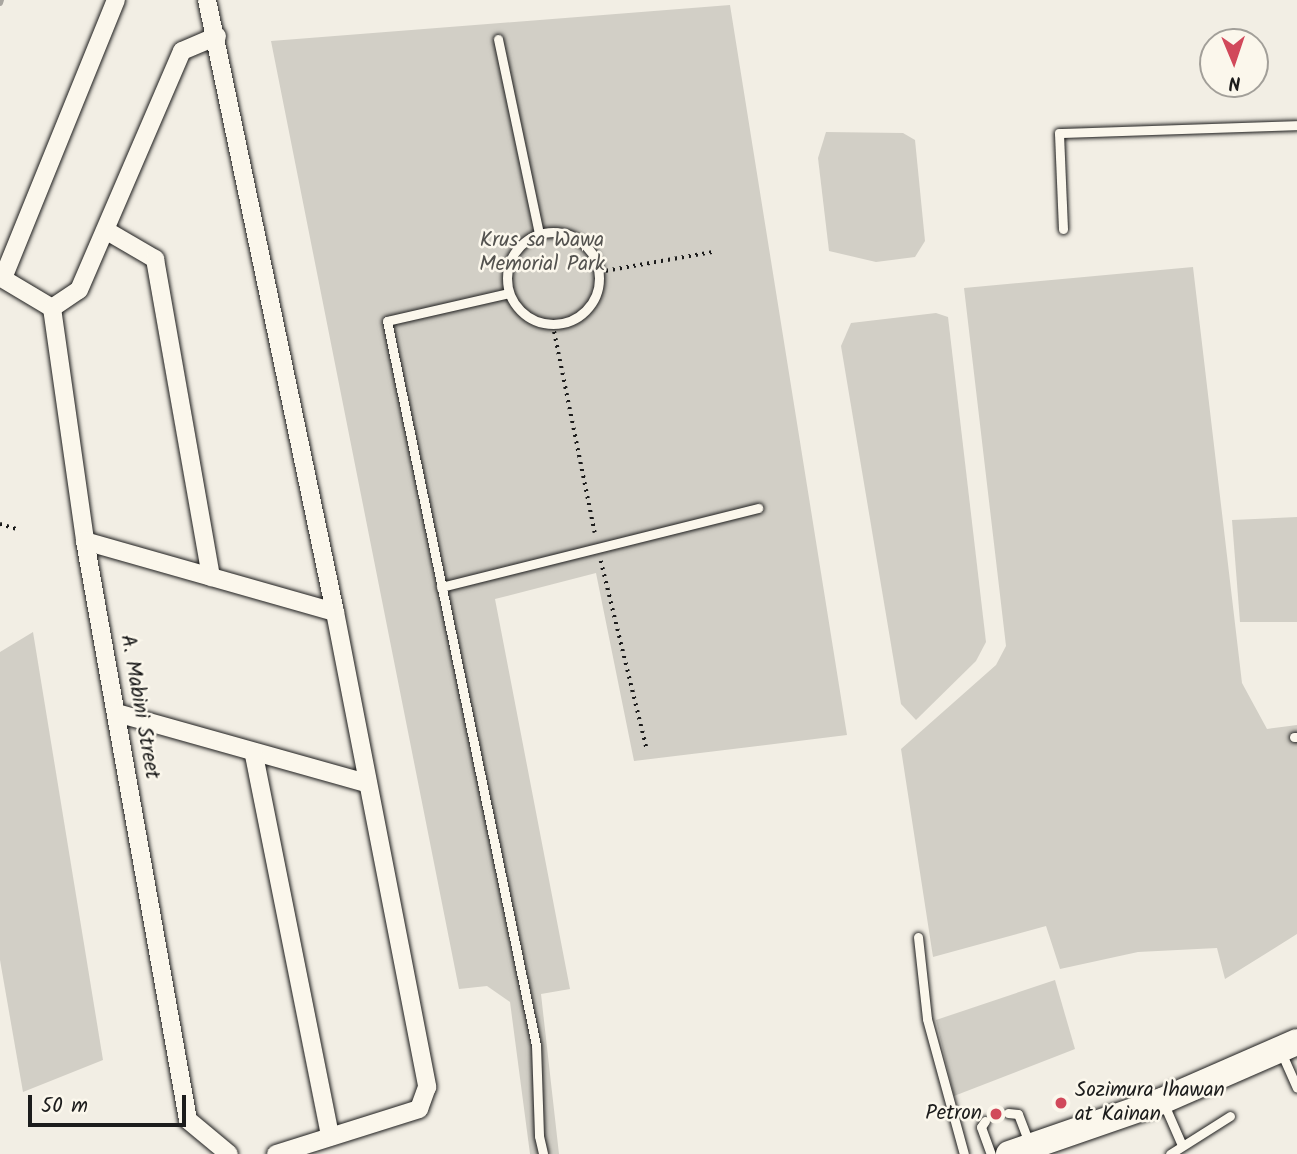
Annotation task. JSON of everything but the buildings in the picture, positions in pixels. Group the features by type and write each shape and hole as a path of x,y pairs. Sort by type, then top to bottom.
{"main road":[{"path":"1020,1150 1162,1101 1289,1046"}],"street":[{"path":"116,0 1,278 52,308 79,290 107,231 182,51 217,36"},
{"path":"207,0 217,36 335,612 426,1099 419,1109 276,1154"},
{"path":"107,231 155,259 211,577"},
{"name":"A. Mabini Street","path":"52,308 85,541 188,1120 198,1132 229,1154"},
{"path":"85,541 335,612"},
{"path":"117,713 254,755 366,783"},
{"path":"254,755 330,1136"}],"lane":[{"path":"499,39 539,234"},
{"path":"1063,229 1059,133 1297,125"},
{"path":"561,233 581,241 591,251 599,272 598,293 591,306 568,323 553,325 532,319 516,306 509,293 506,278 516,251 539,234 561,233"},
{"path":"509,293 387,321 536,1045 538,1136 543,1154"},
{"path":"441,587 758,508"},
{"path":"918,937 928,1020 964,1154"},
{"path":"1289,1046 1297,1088"},
{"path":"1162,1101 1181,1143"},
{"path":"1008,1113 1018,1114 1020,1150"},
{"path":"1170,1154 1181,1143 1230,1116"},
{"path":"985,1121 981,1127 991,1154"}],"path":[{"path":"599,272 713,253"},
{"path":"0,524 16,529"}],"green space":[{"name":"Krus sa Wawa Memorial Park","path":"730,5 847,735 634,761 596,573 495,599 570,989 541,994 559,1154 530,1154 510,1002 487,986 459,989 271,41"},
{"path":"826,132 903,133 915,140 925,241 915,257 876,262 829,251 818,158"},
{"path":"1193,267 1242,683 1267,729 1297,725 1297,934 1225,979 1217,948 1138,952 1060,969 1046,926 933,957 901,749 996,665 1006,646 964,288"},
{"path":"936,313 948,317 986,642 976,661 916,720 901,704 841,346 851,323"},
{"path":"1297,517 1297,622 1240,622 1232,520"},
{"path":"33,632 103,1060 23,1092 0,960 0,652"},
{"path":"1055,980 1075,1049 954,1096 936,1020"}],"place":[{"name":"Sozimura Ihawan at Kainan","path":"1061,1103"},
{"name":"Petron","path":"996,1114"}]}
